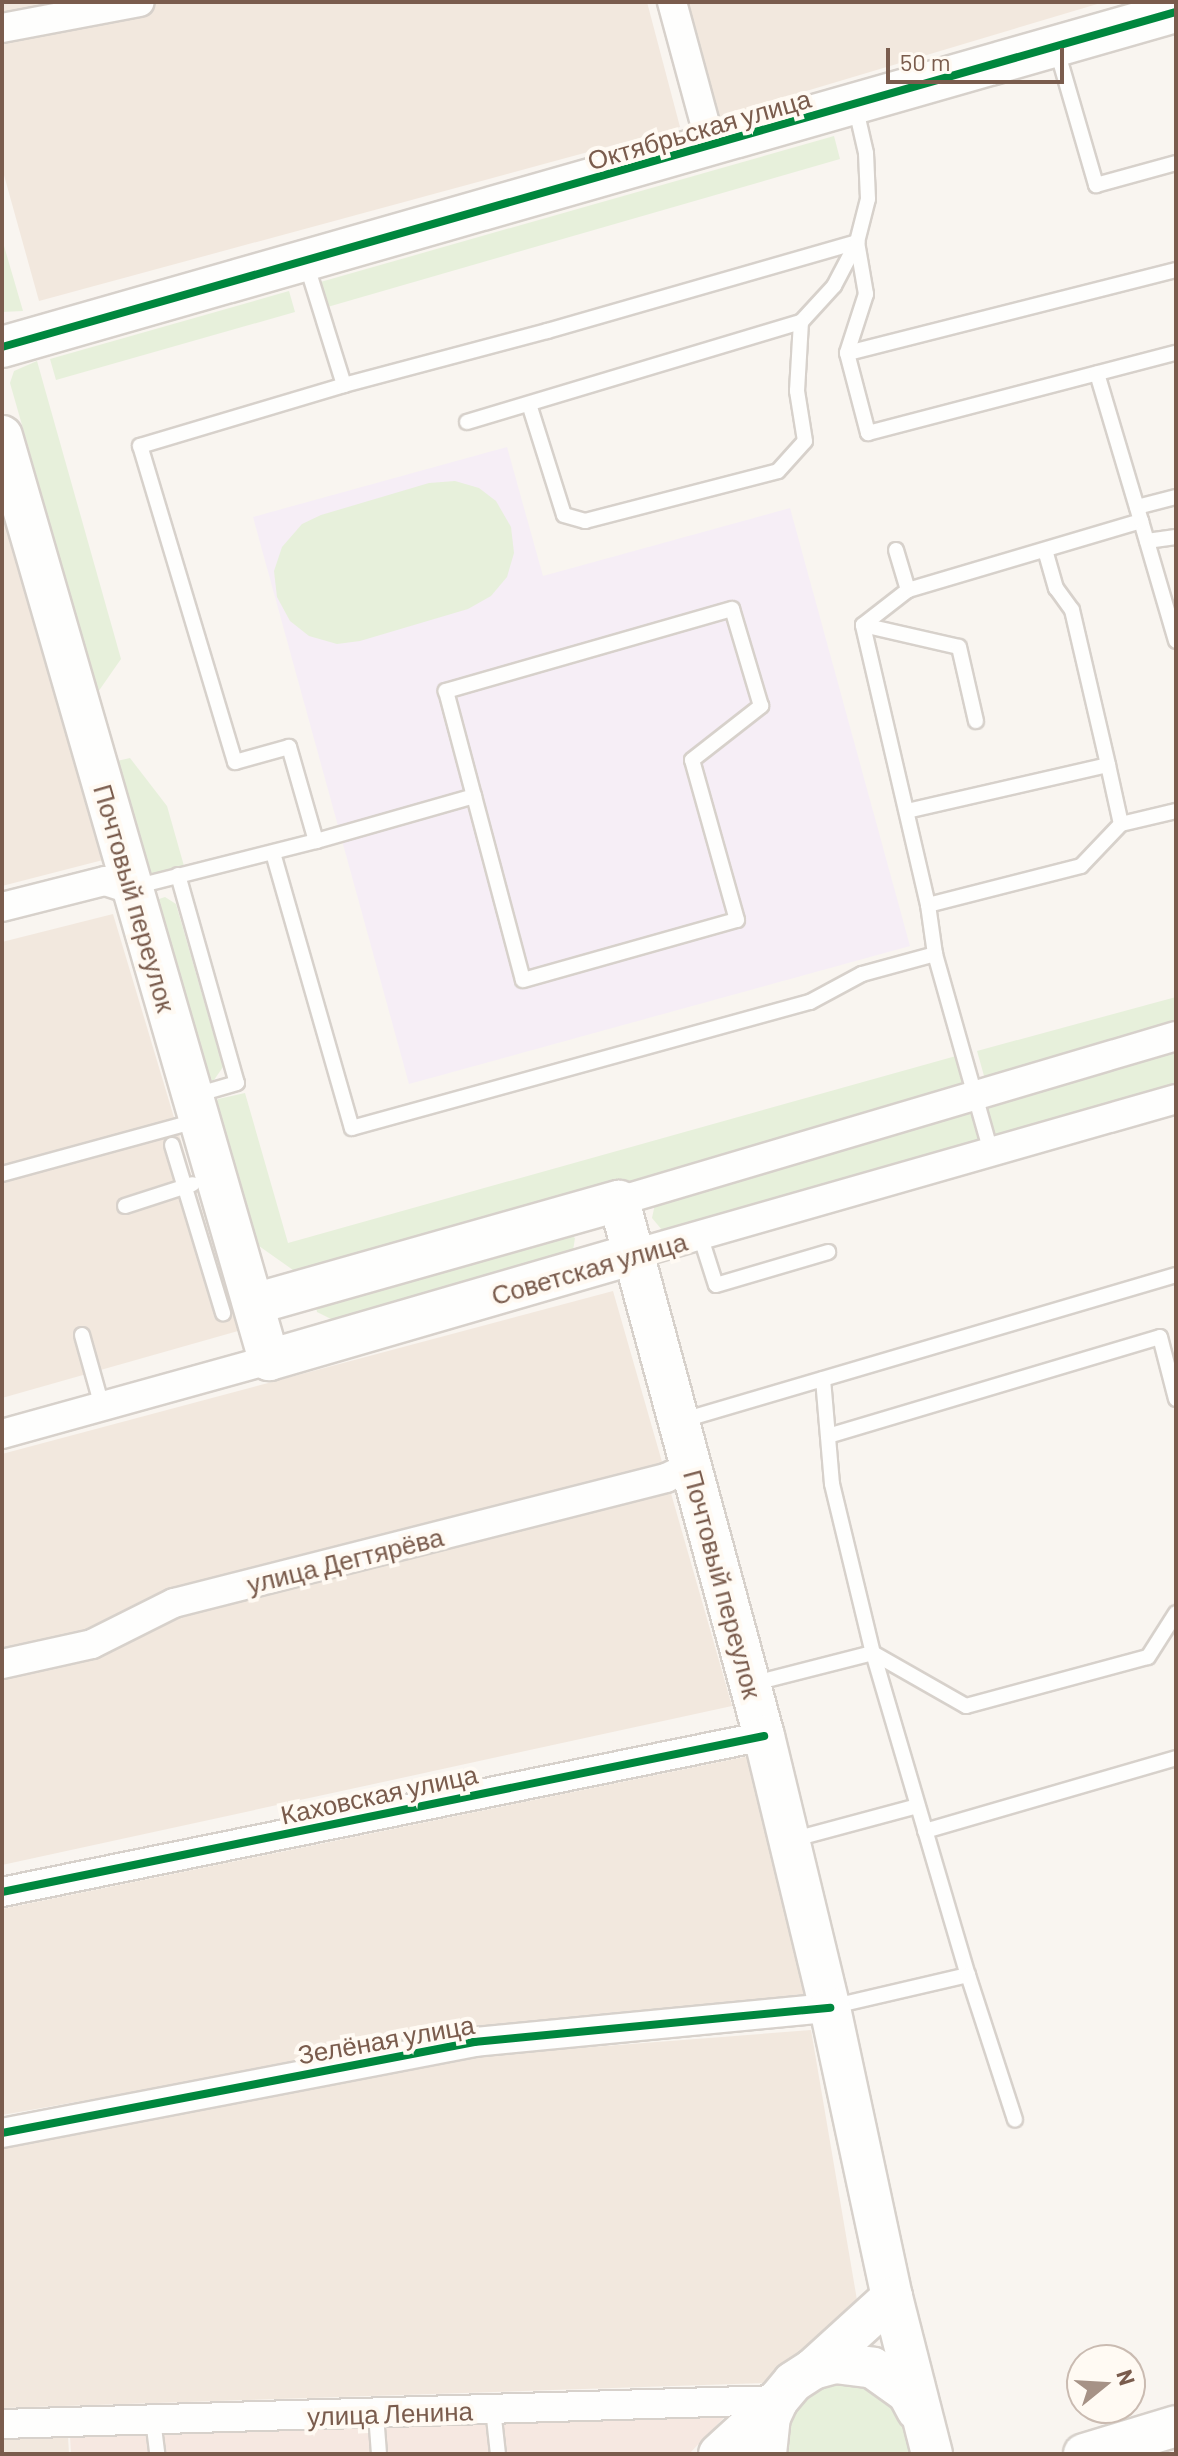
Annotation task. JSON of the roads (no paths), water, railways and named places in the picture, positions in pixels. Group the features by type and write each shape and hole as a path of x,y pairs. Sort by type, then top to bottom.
{"main road":[{"name":"Октябрьская улица","path":"2,347 306,263 1176,12"},
{"name":"Почтовый переулок","path":"2,436 73,677 130,889 201,1181 238,1308 269,1360"},
{"name":"Почтовый переулок","path":"619,1201 751,1684 790,1841 830,2008 925,2442"},
{"path":"238,1308 619,1201"},
{"name":"Советская улица","path":"269,1360 634,1254"},
{"path":"719,2454 778,2400 793,2382 813,2369 892,2297"},
{"path":"813,2369 835,2363 873,2368 889,2376 908,2393 925,2442"},
{"path":"766,2454 770,2417 778,2400"},
{"path":"1084,2454 1176,2426"}],"street":[{"path":"2,28 140,2"},
{"path":"672,2 711,146"},
{"path":"2,907 105,881 130,889"},
{"path":"619,1201 1176,1036"},
{"name":"Советская улица","path":"634,1254 1176,1099"},
{"name":"Советская улица","path":"2,1434 269,1360"},
{"name":"улица Дегтярёва","path":"2,1664 92,1644 174,1603 666,1478 691,1466"},
{"name":"Каховская улица","path":"2,1892 764,1736"},
{"name":"Зелёная улица","path":"2,2133 474,2042 830,2008"},
{"name":"улица Ленина","path":"2,2424 778,2400"}],"lane":[{"path":"1056,47 1096,185 1176,163"},
{"path":"467,422 801,322 834,286 857,242 868,199 866,153 854,105"},
{"path":"857,242 866,294 847,353 868,433 1176,353"},
{"path":"316,841 289,747 235,762 140,446 344,385 547,331 857,242"},
{"path":"306,263 344,385"},
{"path":"847,353 1176,270"},
{"path":"529,404 564,515 585,521 778,471 805,441 797,391 801,322"},
{"path":"1097,373 1176,641"},
{"path":"863,625 908,590 1045,550 1176,497"},
{"path":"1147,541 1176,537"},
{"path":"896,550 908,590"},
{"path":"1045,550 1056,588 1072,610 1121,824"},
{"path":"732,609 761,706 692,760 737,920 523,980 474,796 446,691 732,609"},
{"path":"863,625 959,647 976,721"},
{"path":"863,625 928,905 935,954 991,1152"},
{"path":"907,811 1108,765"},
{"path":"130,889 273,853 474,796"},
{"path":"928,905 1081,866 1121,824 1176,811"},
{"path":"273,853 352,1128 810,1002 862,974 935,954"},
{"path":"2,1174 188,1120 237,1083 178,875"},
{"path":"125,1206 201,1181"},
{"path":"700,1235 716,1285 828,1252"},
{"path":"679,1421 1176,1275"},
{"path":"82,1335 102,1406"},
{"path":"828,1436 1160,1337 1176,1399"},
{"path":"823,1379 832,1484 873,1653 968,1975 1015,2120"},
{"path":"751,1684 873,1653 966,1706 1148,1657 1176,1613"},
{"path":"925,1831 1176,1758"},
{"path":"790,1841 918,1806"},
{"path":"830,2008 968,1975"},
{"path":"493,2409 498,2454"},
{"path":"376,2414 379,2454"},
{"path":"153,2419 157,2454"}]}
